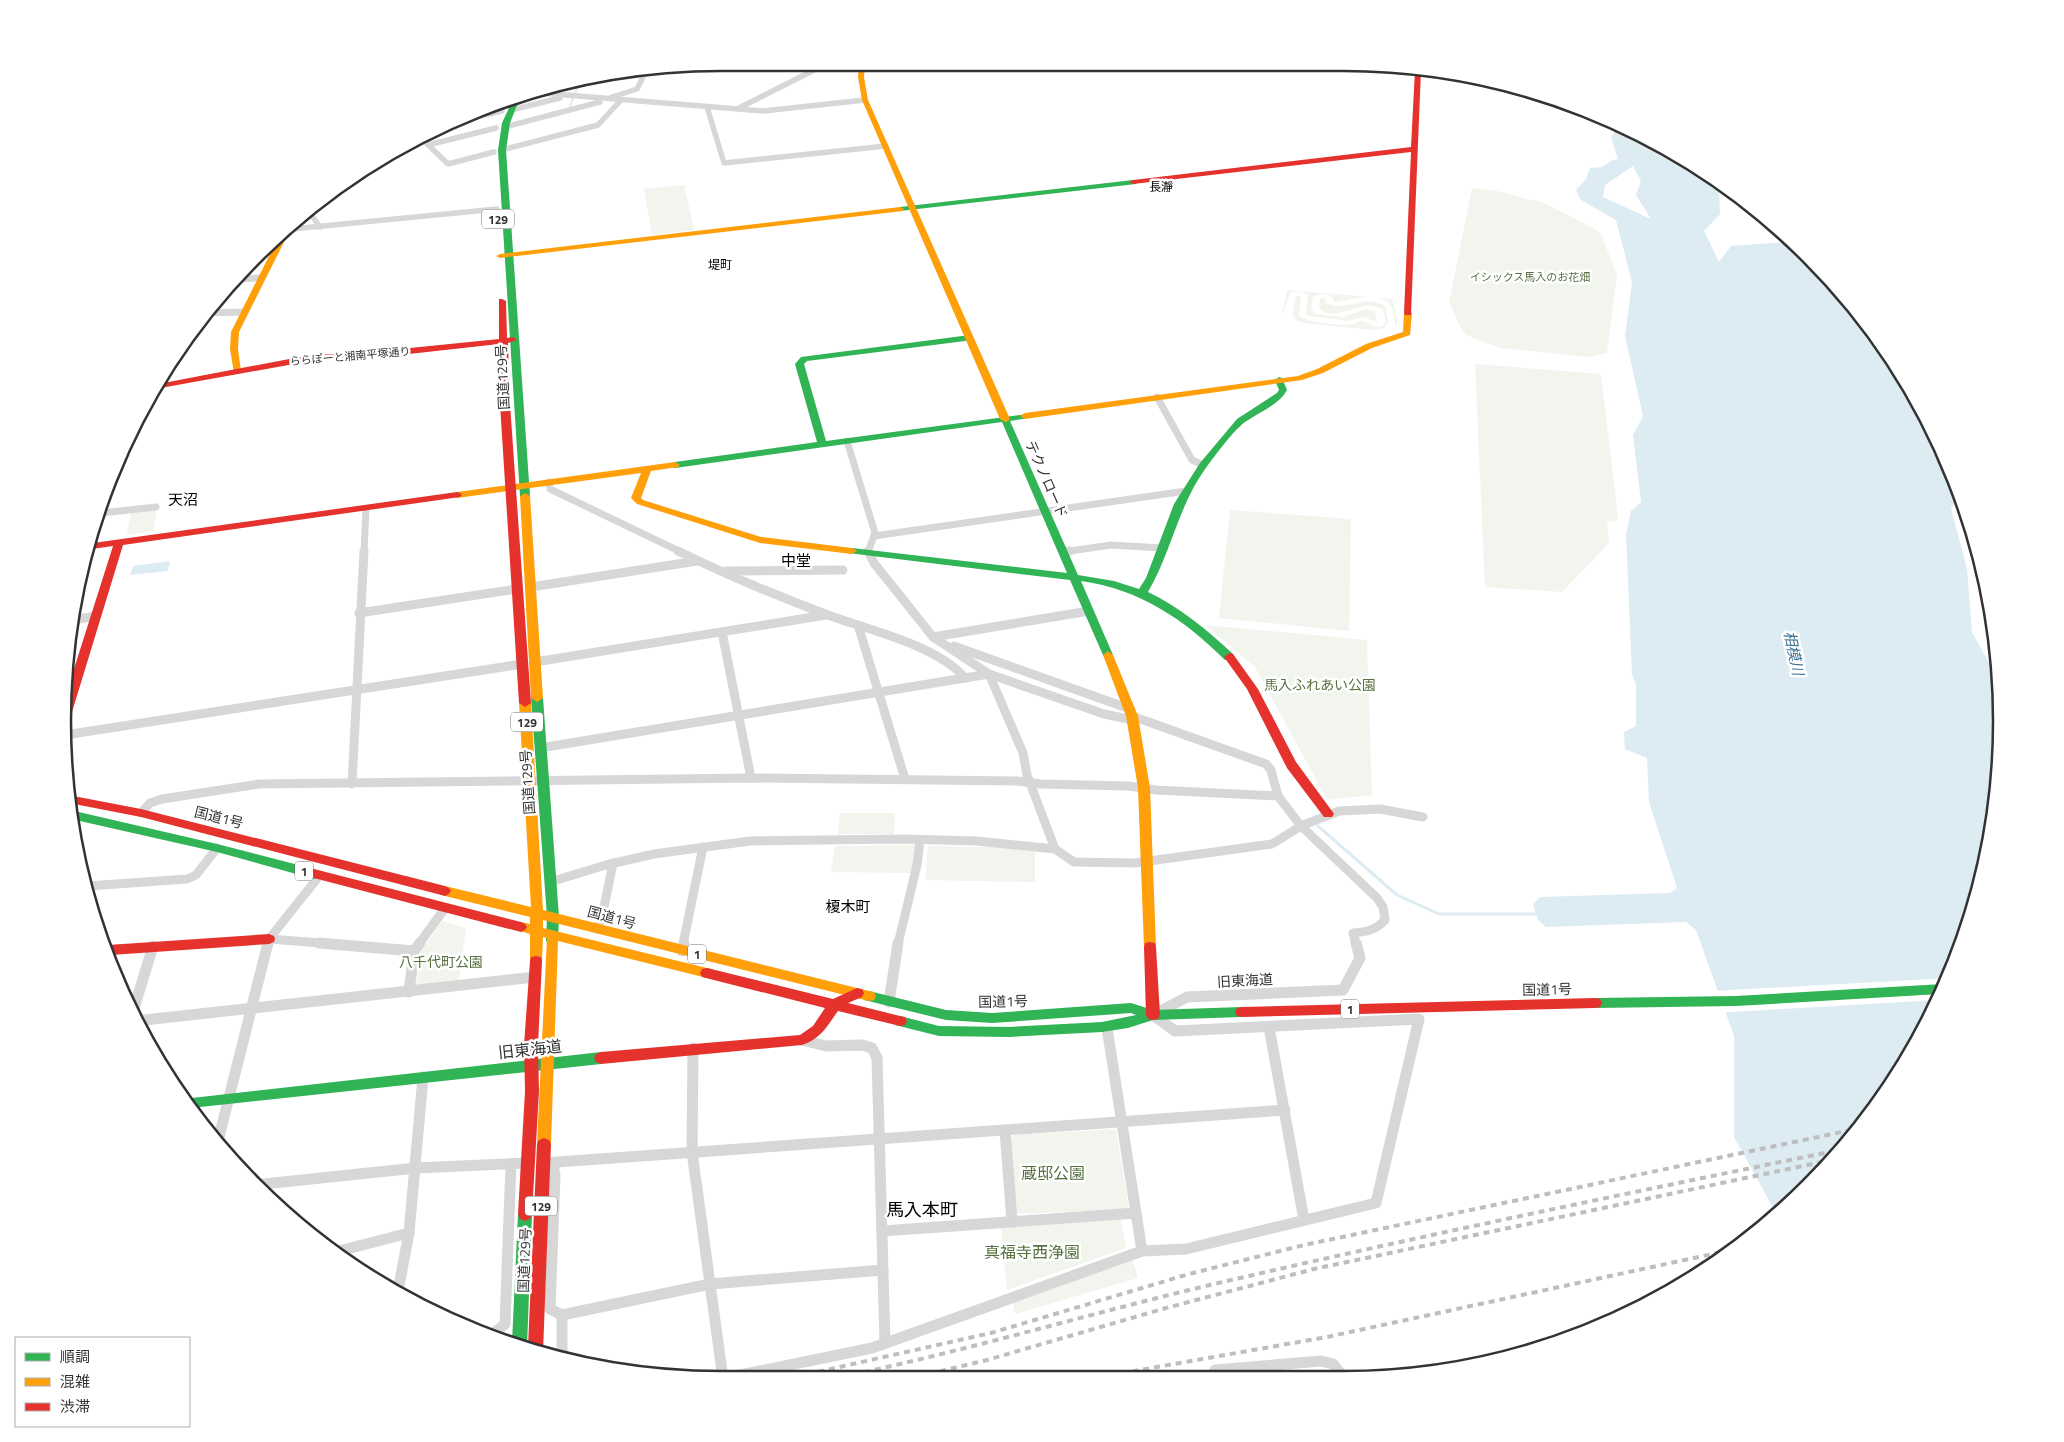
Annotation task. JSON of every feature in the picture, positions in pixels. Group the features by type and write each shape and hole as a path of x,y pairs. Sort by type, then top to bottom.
{"main road":[{"name":"テクノロード","path":"860,71 861,86 865,100 1089,610 1132,715 1144,788 1153,1015"},
{"path":"95,546 1299,378 1320,371 1369,346 1407,333 1418,76"},
{"name":"国道129号","path":"507,108 500,127 497,209 516,339 540,748 536,780 537,930 531,1118 527,1163 520,1339"},
{"path":"504,255 1414,149"},
{"name":"国道129号","path":"498,151 504,255 503,341 505,404 516,543 522,664 553,917 548,1063 548,1163 536,1344"},
{"path":"237,371 234,349 235,332 278,247"},
{"path":"822,444 799,364 801,361 804,359 970,338"},
{"name":"ららぽーと湘南平塚通り","path":"165,385 320,357 400,352 516,339"},
{"path":"1142,593 1151,578 1186,491 1204,465 1240,421 1280,395 1283,390 1279,380"},
{"path":"647,468 636,498 640,502 760,540 1075,578 1120,586 1142,593 1170,608 1238,666 1252,685 1276,737 1298,776 1328,814"},
{"path":"73,686 119,543"},
{"name":"国道1号","path":"77,806 141,813 682,951 946,1015 992,1018 1132,1008 1153,1015 1548,1004 1736,1001 1934,990"},
{"name":"国道1号","path":"77,808 94,818 939,1031 982,1034 1107,1028 1134,1023 1153,1015"},
{"path":"113,950 269,939"},
{"path":"802,1040 814,1035 821,1028 834,1005 857,993"},
{"name":"旧東海道","path":"195,1102 532,1064 693,1048 802,1040"}],"street":[{"path":"738,109 811,71"},
{"path":"428,145 608,99 637,89 643,76"},
{"path":"549,94 763,111 865,100"},
{"path":"512,106 565,96"},
{"path":"425,142 448,164 598,125 621,100"},
{"path":"707,107 724,163 886,146"},
{"path":"297,229 497,209"},
{"path":"312,216 320,227"},
{"path":"246,279 262,278"},
{"path":"215,314 244,312"},
{"path":"1157,397 1192,460 1204,465"},
{"path":"847,440 875,533 868,553 883,576 917,615 933,637 989,674 1104,714 1132,715"},
{"path":"549,482 550,490 697,561 828,615 921,647 960,672 965,678"},
{"path":"874,536 1186,491"},
{"path":"106,512 156,507"},
{"path":"352,784 359,613 366,509"},
{"path":"1063,552 1110,545 1162,548"},
{"path":"531,587 697,561"},
{"path":"720,571 843,570"},
{"path":"359,613 517,589"},
{"path":"933,637 1089,610"},
{"path":"535,662 828,615"},
{"path":"80,619 96,616"},
{"path":"858,625 905,779"},
{"path":"722,632 752,778"},
{"path":"933,637 1132,715 1266,764 1271,770 1278,796 1301,826"},
{"path":"72,734 522,664"},
{"path":"540,748 989,674"},
{"path":"989,674 1023,753 1030,783 1055,849"},
{"path":"141,813 150,803 162,799 244,785 536,780 905,779 1144,788 1278,796"},
{"path":"550,882 614,863 654,854 750,841 976,841 1055,849 1074,862 1135,863 1272,844 1301,826 1328,814 1365,808 1401,812 1423,817"},
{"name":"旧東海道","path":"1153,1015 1187,997 1342,990 1360,958 1353,934 1370,932 1380,926 1385,920 1383,907 1377,898 1301,826"},
{"path":"889,1002 895,956 917,865 920,840"},
{"path":"682,951 703,847"},
{"path":"92,886 187,879 196,875 217,848"},
{"path":"597,929 602,917 614,863"},
{"path":"220,1134 269,939 320,875"},
{"path":"409,992 414,951 445,908"},
{"path":"269,939 414,951"},
{"path":"136,1003 153,946"},
{"path":"144,1020 535,977"},
{"path":"761,1371 872,1348 1142,1251 1186,1249 1376,1203 1419,1019 1175,1031 1153,1015"},
{"path":"1269,1027 1304,1220"},
{"path":"1107,1028 1142,1251"},
{"path":"802,1040 826,1046 862,1045 872,1048 877,1058 885,1343"},
{"path":"693,1048 692,1152 721,1371"},
{"path":"399,1286 410,1233 423,1077"},
{"path":"883,1270 710,1284 562,1314 550,1309 555,1176 548,1163 1285,1110"},
{"path":"1005,1130 1012,1221"},
{"path":"267,1185 416,1168 527,1163"},
{"path":"497,1330 505,1324 511,1164"},
{"path":"882,1231 1136,1213"},
{"path":"344,1250 410,1233"},
{"path":"562,1314 562,1351"},
{"path":"1216,1370 1321,1361 1333,1364 1339,1371"}],"green space":[{"path":"684,185 694,230 652,235 644,189"},
{"name":"イシックス馬入のお花畑","path":"1472,188 1497,191 1544,203 1595,229 1601,234 1617,275 1607,353 1589,357 1501,348 1466,334 1459,325 1449,302"},
{"path":"1287,290 1299,291 1290,293 1282,317"},
{"path":"1299,291 1392,299 1398,323 1395,327 1393,311 1389,304 1384,300 1368,297 1334,302 1332,297 1320,294 1313,297 1311,309 1315,314 1343,317 1366,309 1375,311 1377,322 1364,317 1348,321 1310,316 1306,313 1308,295"},
{"path":"1296,296 1301,296 1299,316 1310,320 1342,325 1361,321 1377,327 1386,322 1383,310 1374,306 1365,306 1332,314 1325,312 1319,307 1320,299 1325,298 1326,303 1340,306 1370,301 1385,306 1388,322 1384,328 1372,330 1304,323 1296,320 1292,315"},
{"path":"1475,364 1601,374 1618,517 1615,521 1607,522 1609,543 1562,592 1485,587"},
{"path":"157,509 153,531 127,535 131,513"},
{"path":"1230,510 1351,519 1349,631 1219,618"},
{"name":"馬入ふれあい公園","path":"1205,625 1367,640 1372,795 1327,800 1255,667"},
{"path":"840,813 895,813 894,834 838,834"},
{"path":"915,845 912,873 831,872 835,846"},
{"path":"928,846 1035,848 1035,882 925,880"},
{"name":"八千代町公園","path":"442,921 466,928 459,980 416,985 421,952"},
{"name":"蔵邸公園","path":"1116,1129 1129,1209 1015,1214 1008,1139 1015,1135"},
{"name":"真福寺西浄園","path":"1120,1217 1126,1248 1007,1290 1001,1227"},
{"path":"1132,1257 1138,1278 1015,1314 1013,1302"}],"water":[{"name":"相模川","path":"1615,131 1630,138 1668,158 1719,192 1720,214 1704,231 1719,262 1731,246 1782,242 1832,293 1858,325 1906,396 1943,472 1955,504 1951,508 1967,569 1972,632 1990,664 1993,721 1987,806 1971,889 1943,970 1906,1046 1883,1082 1832,1149 1773,1208 1734,1137 1734,1036 1696,930 1686,922 1546,927 1538,920 1533,904 1540,897 1670,893 1677,888 1649,802 1647,758 1625,749 1624,732 1636,726 1636,684 1632,675 1626,534 1631,511 1641,502 1633,435 1643,416 1625,336 1632,282 1616,220 1581,200 1576,190 1586,179 1590,168 1602,167 1618,159 1611,138","holes":["1633,166 1641,181 1636,195 1651,219 1603,197 1605,185"]},
{"path":"170,561 168,571 130,575 133,566"}],"pier":[{"path":"1939,979 1929,1000 1730,1012 1721,1012 1714,991"}],"waterway":[{"path":"574,95 578,88"},
{"path":"569,109 573,98"},
{"path":"1318,826 1397,895 1439,914 1539,914"}],"railway":[{"path":"822,1371 991,1333 1189,1274 1304,1245 1847,1131"},
{"path":"870,1371 1288,1267 1524,1215 1829,1152"},
{"path":"941,1371 1314,1269 1819,1163"},
{"path":"1134,1371 1327,1337 1714,1254"}],"traffic: fast":[{"path":"514,105 506,123 502,150 525,496"},
{"path":"900,209 1133,182"},
{"path":"822,444 799,364 804,359 970,338"},
{"path":"1142,593 1151,578 1179,504 1203,465 1240,421 1280,395 1283,390 1279,380"},
{"path":"675,465 1025,416"},
{"path":"1005,419 1108,655"},
{"path":"852,551 1071,577 1114,584 1140,593 1165,605 1198,629 1229,657"},
{"path":"537,698 553,917 552,940"},
{"path":"79,816 217,848 314,874"},
{"path":"1595,1003 1736,1001 1934,990"},
{"path":"869,996 946,1015 992,1018 1131,1008 1153,1015 1242,1012"},
{"path":"900,1021 939,1031 1009,1032 1102,1027 1128,1023 1153,1015"},
{"path":"195,1102 601,1058"},
{"path":"520,1339 525,1214"}],"traffic: slow":[{"path":"861,71 865,100 1005,419"},
{"path":"500,256 900,209"},
{"path":"237,371 234,349 235,332 278,247"},
{"path":"1025,416 1299,378 1320,371 1369,346 1407,333 1408,313"},
{"path":"457,495 675,465"},
{"path":"647,468 636,498 640,502 760,540 852,551"},
{"path":"525,496 537,698"},
{"path":"1108,655 1132,716 1144,788 1150,947"},
{"path":"525,703 537,898 536,961"},
{"path":"445,891 869,996"},
{"path":"521,927 707,973"},
{"path":"544,1144 552,940"}],"traffic: jam":[{"path":"1408,313 1418,76"},
{"path":"1133,182 1414,149"},
{"path":"502,301 505,404 525,703"},
{"path":"165,385 305,359 400,352 513,340"},
{"path":"95,546 457,495"},
{"path":"72,692 119,543"},
{"path":"1229,657 1253,689 1291,765 1328,814"},
{"path":"76,800 141,813 445,891"},
{"path":"314,874 521,927"},
{"path":"113,950 269,939"},
{"path":"1150,947 1153,1015"},
{"path":"525,1214 532,1091 531,1045 536,961"},
{"path":"707,973 900,1021"},
{"path":"601,1058 802,1040 818,1030 835,1005 857,993"},
{"path":"1242,1012 1595,1003"},
{"path":"536,1344 544,1144"}],"district":[{"name":"長瀞","path":"1161,186"},
{"name":"堤町","path":"720,264"},
{"name":"天沼","path":"183,499"},
{"name":"中堂","path":"796,560"},
{"name":"榎木町","path":"848,906"},
{"name":"馬入本町","path":"922,1209"}]}
